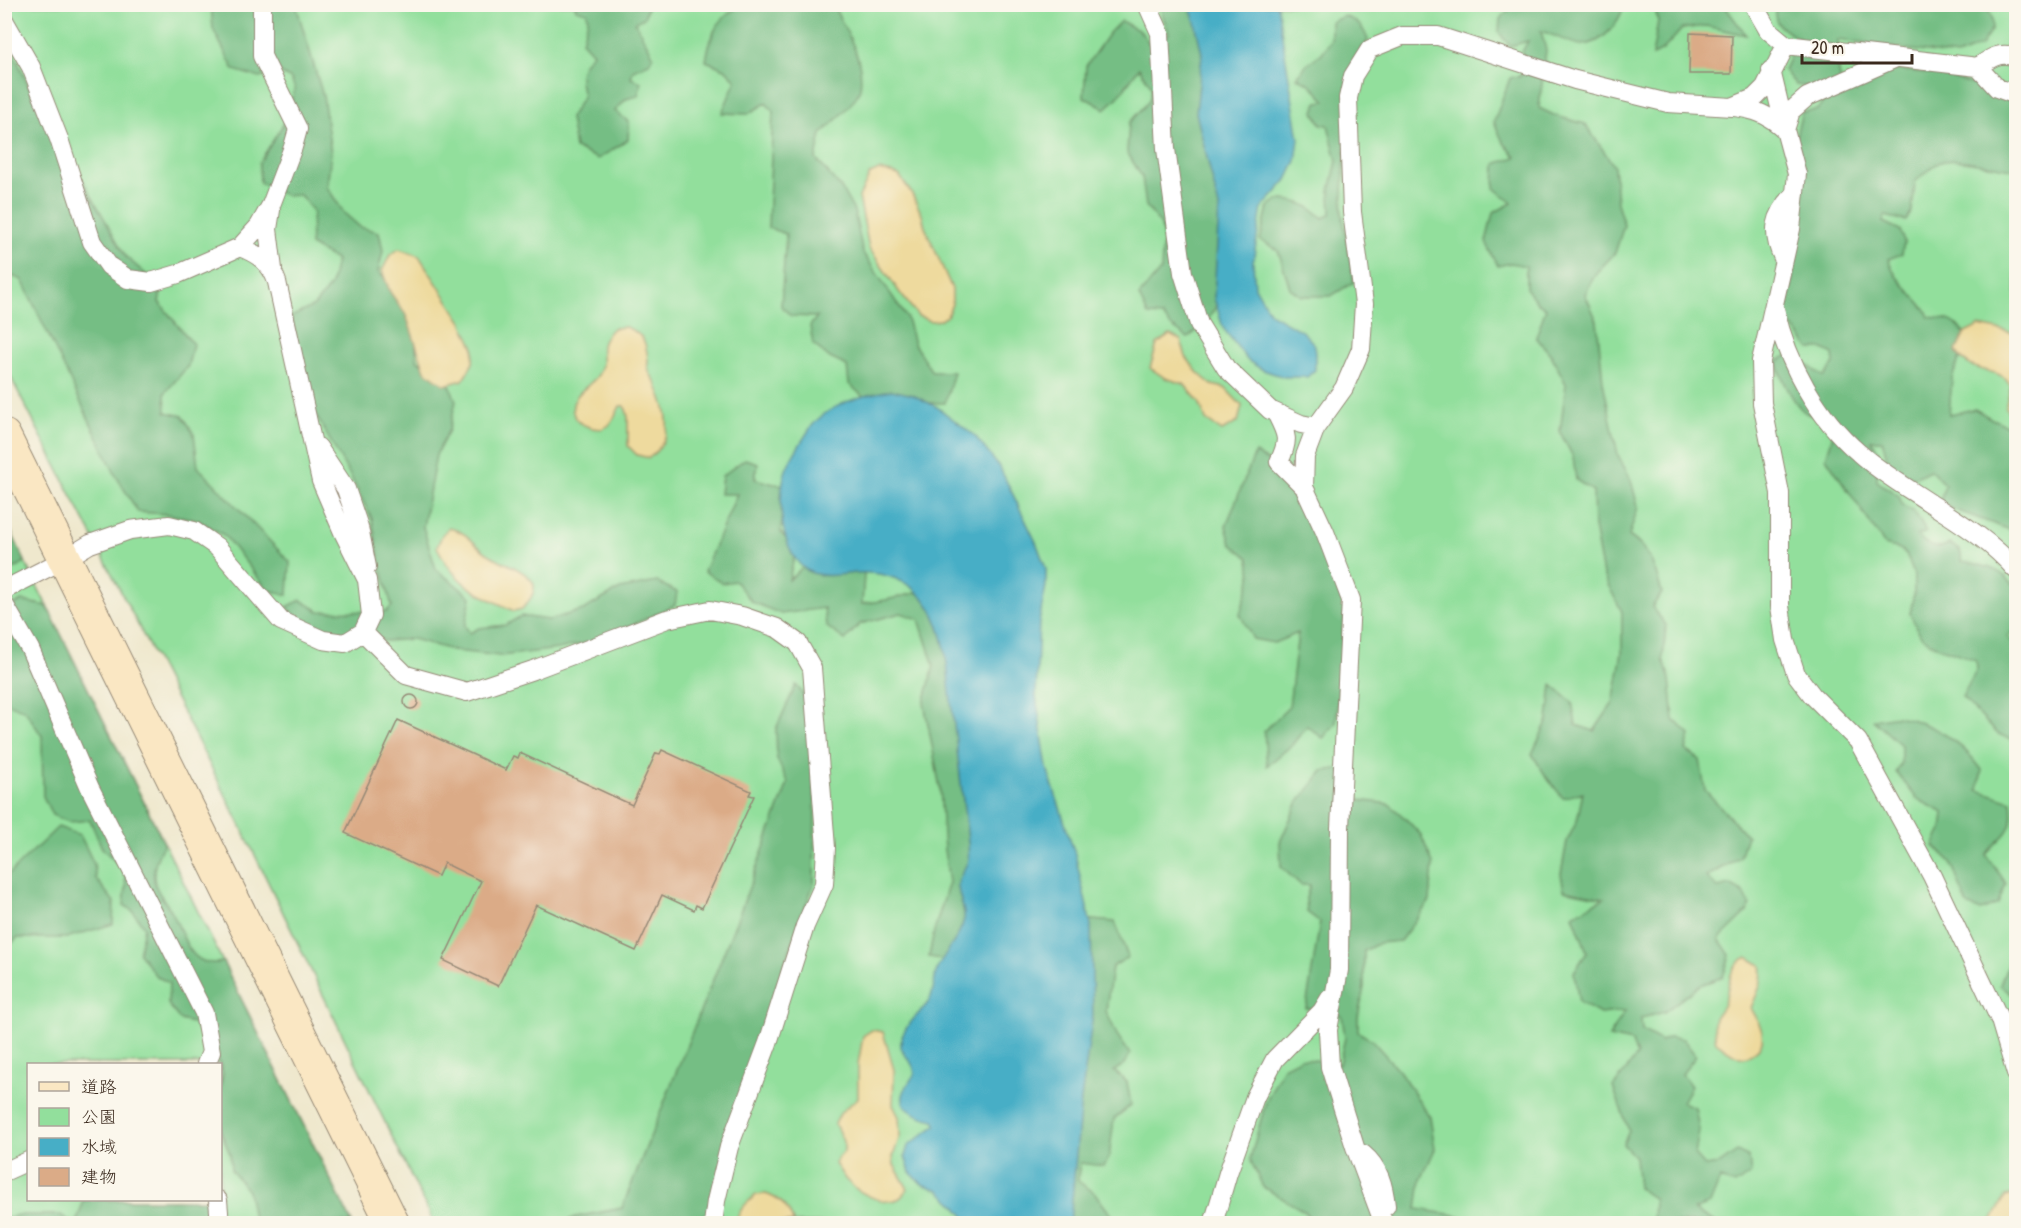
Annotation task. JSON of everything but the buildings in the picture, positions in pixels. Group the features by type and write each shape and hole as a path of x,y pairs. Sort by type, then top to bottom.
{"street":[{"path":"4,436 393,1224"}],"lane":[{"path":"4,20 31,67 59,139 92,242 109,266 128,279 151,282 178,274 240,247 259,226 271,205 298,129 262,57 262,4"},
{"path":"261,29 267,19 271,4"},
{"path":"1147,4 1160,33 1166,149 1183,273 1199,324 1226,368 1270,410 1301,424 1316,427"},
{"path":"1753,4 1768,30 1786,45 1978,67 2001,54 2016,58"},
{"path":"1768,30 1772,76 1797,174 1791,229 1761,361 1762,403 1780,493 1780,606 1785,640 1796,674 1812,695 1858,741 1937,887 2000,1020 2016,1074"},
{"path":"1304,487 1305,456 1316,427 1344,388 1361,349 1364,304 1352,212 1348,98 1353,76 1370,49 1402,36 1438,36 1575,80 1668,103 1753,109 1772,117 1785,130"},
{"path":"1732,107 1754,98 1765,87 1786,45"},
{"path":"1732,107 1779,105 1807,97 1896,58"},
{"path":"1978,67 1997,88 2011,93 2016,90"},
{"path":"1772,76 1786,92 1798,97 1807,97"},
{"path":"1785,130 1791,111 1807,97"},
{"path":"4,590 90,544 130,530 169,525 194,531 217,547 281,621 323,640 345,643 363,632 371,615 368,580 321,482 273,269 268,229 271,205"},
{"path":"240,247 258,256 273,269"},
{"path":"1774,300 1780,333 1790,356 1830,426 1860,454 1890,477 1982,537 2016,570"},
{"path":"1761,361 1772,351 1780,350 1790,356"},
{"path":"1276,413 1287,435 1286,447 1279,462 1304,487 1325,532 1351,600 1341,828 1339,970 1328,1030 1329,1058 1355,1147 1384,1224"},
{"path":"1982,537 1996,539 2012,550 2016,556"},
{"path":"4,604 30,649 90,788 204,1013 211,1052 207,1063"},
{"path":"363,632 406,675 467,692 667,619 710,610 742,616 777,628 798,643 812,668 826,848 824,884 805,926 768,1043 729,1147 713,1224"},
{"path":"1213,1224 1255,1097 1275,1059 1322,1011 1335,990"},
{"path":"1294,1040 1312,1038 1329,1058"},
{"path":"4,1172 27,1161"},
{"path":"218,1201 220,1224"}],"green space":[{"path":"1776,4 1985,4 1992,18 1992,29 1981,46 1957,56 1838,40 1839,73 1844,92 1888,69 1938,74 1983,87 2005,97 2016,97 2016,169 1957,160 1941,162 1915,182 1912,211 1906,221 1885,216 1883,222 1900,230 1904,242 1902,254 1888,259 1896,276 1926,310 1929,317 1956,324 1967,339 1952,378 1949,414 1975,409 2016,429 2016,526 2013,531 1944,506 1941,498 1945,485 1930,470 1916,477 1898,476 1890,467 1882,440 1871,440 1878,451 1877,481 1899,496 1903,506 1914,511 1926,532 1917,536 1932,546 1940,547 1950,544 1960,550 1962,561 2000,572 2016,589 2016,630 2007,637 2016,644 2016,741 1998,734 1962,697 1977,669 1976,660 1936,646 1921,636 1910,614 1914,593 1914,575 1907,556 1900,549 1885,545 1826,458 1837,422 1827,417 1811,415 1800,407 1789,392 1777,361 1798,351 1802,361 1824,377 1834,364 1833,354 1823,349 1810,349 1786,318 1798,243 1803,183 1795,140 1802,112 1817,110 1827,97 1813,87 1796,85 1784,70 1798,38 1783,29 1777,21"},
{"path":"5,5 2016,5 2016,1223 434,1223 231,806 5,366"},
{"path":"211,5 296,5 323,96 331,153 327,187 344,213 360,227 379,232 383,251 378,272 394,287 415,335 417,360 448,380 456,401 449,430 436,455 423,527 436,569 471,597 465,626 470,633 479,628 506,625 521,616 549,620 583,610 620,589 657,582 677,592 675,605 600,640 558,649 500,656 455,651 413,639 386,641 337,634 301,620 287,607 301,600 319,611 386,612 392,606 380,564 372,519 314,412 291,317 314,306 331,285 336,260 310,245 313,211 300,195 285,195 260,183 259,163 284,123 295,89 291,79 277,71 260,78 234,70 213,29"},
{"path":"575,5 648,5 644,18 635,22 653,55 649,63 633,70 631,78 641,82 638,96 626,99 615,111 629,122 628,140 598,159 575,148 570,118 583,96 580,83 582,68 593,53 582,41 588,20 587,12 576,9"},
{"path":"734,5 833,5 857,55 861,77 860,88 849,105 821,134 816,159 841,188 854,211 863,253 907,318 914,344 932,372 954,372 945,403 865,398 849,384 847,366 830,358 813,344 810,326 817,317 791,316 781,306 786,234 768,228 773,111 766,103 748,114 722,113 736,80 725,69 706,61 709,44 718,24 736,8"},
{"path":"1159,5 1201,5 1217,146 1224,292 1207,322 1188,338 1171,326 1162,316 1148,315 1139,296 1161,270 1163,239 1161,225 1146,206 1142,177 1127,152 1129,123 1149,101 1152,87 1139,68 1118,97 1105,109 1084,97 1086,66 1109,33 1121,21 1140,31 1153,48 1169,33"},
{"path":"1513,5 1625,5 1609,31 1590,44 1578,45 1541,31 1546,50 1539,108 1556,116 1585,124 1614,166 1617,203 1624,225 1615,253 1596,273 1585,294 1597,321 1603,382 1618,455 1631,480 1638,507 1629,536 1647,554 1662,593 1652,607 1666,625 1663,659 1670,679 1674,720 1690,735 1686,750 1700,760 1705,790 1747,836 1740,857 1706,877 1718,888 1730,885 1744,893 1750,905 1747,912 1719,939 1730,955 1723,977 1700,985 1664,1012 1641,1018 1642,1030 1661,1041 1670,1037 1683,1039 1696,1056 1682,1074 1691,1086 1682,1102 1695,1107 1699,1130 1695,1155 1705,1166 1720,1164 1737,1152 1749,1158 1751,1174 1735,1185 1720,1179 1710,1204 1694,1210 1716,1223 1653,1223 1654,1199 1638,1188 1635,1157 1623,1144 1629,1131 1613,1087 1637,1056 1632,1042 1609,1037 1625,1011 1600,1014 1579,1002 1574,972 1587,952 1573,915 1604,898 1564,890 1561,874 1567,841 1577,821 1583,792 1563,798 1532,754 1548,720 1552,685 1572,702 1576,725 1594,731 1613,703 1622,653 1622,612 1603,575 1594,527 1593,491 1576,480 1573,457 1560,432 1566,384 1551,355 1536,337 1546,308 1538,304 1526,288 1526,266 1511,263 1498,266 1486,242 1493,213 1512,203 1494,188 1495,164 1516,157 1503,142 1494,122 1510,78 1525,74 1522,52 1528,41 1510,46 1499,33 1500,19"},
{"path":"1654,5 1724,5 1746,35 1706,26 1682,29 1663,50 1652,56 1658,21"},
{"path":"1344,16 1359,25 1368,40 1349,73 1342,213 1354,282 1331,296 1301,296 1290,288 1278,250 1260,240 1268,207 1277,200 1302,204 1323,218 1331,214 1330,191 1337,161 1328,125 1321,124 1314,112 1317,102 1326,101 1310,84 1297,77 1307,64 1322,53 1331,40 1331,22"},
{"path":"4,42 13,52 51,134 79,174 126,257 162,288 159,302 193,344 188,366 165,393 166,412 183,416 194,434 198,467 290,562 288,595 268,590 224,535 196,519 138,512 116,476 22,280 5,273"},
{"path":"1255,453 1274,465 1312,522 1345,608 1336,723 1323,738 1307,726 1292,745 1267,766 1264,731 1289,707 1298,633 1274,643 1253,639 1240,614 1251,578 1249,558 1231,544 1226,526"},
{"path":"745,459 758,463 755,479 786,485 781,533 796,549 789,580 817,553 865,561 862,604 927,590 996,704 965,931 945,960 929,957 934,931 949,882 944,850 940,788 924,703 934,666 919,619 901,613 860,624 845,640 826,626 824,608 781,614 752,602 735,581 722,583 704,571 737,494 720,494 722,476"},
{"path":"4,519 352,1223 5,1223"},
{"path":"5,519 25,561 19,567 5,570"},
{"path":"22,601 47,606 164,843 155,867 154,878 158,891 172,912 184,940 195,955 202,961 223,962 352,1223 256,1223 253,1218 248,1191 231,1170 230,1154 222,1134 222,1063 219,1063 193,1023 180,1020 168,1004 169,983 156,976 139,953 144,927 132,910 124,905 126,887 124,870 102,848 90,820 69,822 52,815 43,796 42,736 25,710 5,702 5,608"},
{"path":"796,685 808,700 815,802 814,883 760,1033 708,1223 559,1224 576,1217 622,1208 740,912 788,783 777,759 776,729"},
{"path":"1898,716 1935,729 1955,742 1974,759 1982,770 1978,790 2011,801 2012,813 2009,828 1986,855 2006,883 1998,904 1981,911 1967,905 1951,862 1934,846 1942,830 1944,813 1917,799 1896,772 1901,764 1901,745 1873,720"},
{"path":"1349,767 1359,800 1389,804 1421,835 1433,864 1430,901 1400,941 1379,943 1364,951 1364,987 1358,1017 1358,1032 1372,1040 1400,1072 1430,1117 1435,1149 1421,1180 1417,1209 1460,1216 1460,1223 1312,1223 1313,1221 1304,1211 1263,1187 1250,1159 1266,1102 1283,1067 1301,1058 1339,1064 1345,1038 1342,1016 1306,1008 1320,922 1307,912 1306,898 1310,885 1301,885 1281,867 1280,842 1297,804 1323,771"},
{"path":"58,827 80,835 94,864 96,879 114,902 113,924 66,938 17,938 5,950 5,878"},
{"path":"1081,919 1115,922 1128,957 1112,967 1106,1011 1117,1035 1130,1054 1125,1064 1114,1071 1127,1082 1131,1105 1114,1119 1109,1158 1104,1166 1080,1163 1078,1181 1095,1193 1115,1223 1053,1224"},
{"path":"2016,949 2016,998 2000,985 2012,951"},
{"path":"84,1201 207,1201 211,1206 212,1223 76,1224"},
{"path":"17,1215 61,1215 72,1223 5,1223 5,1219"}],"sand":[{"path":"879,170 899,175 922,215 952,289 952,304 947,316 941,320 931,321 918,316 869,248 859,197 870,174"},
{"path":"399,249 419,256 462,322 474,348 473,363 463,380 445,385 425,371 406,315 390,292 382,271 390,255"},
{"path":"1979,326 2013,333 2016,330 2016,417 2010,414 2005,407 2011,386 2006,379 1993,372 1970,365 1956,351 1965,333"},
{"path":"626,327 637,333 645,343 648,369 667,415 663,442 649,458 637,455 628,446 628,417 625,406 620,406 608,426 599,429 582,424 573,412 577,396 595,379 601,368 603,342 613,328"},
{"path":"1170,335 1181,340 1186,357 1198,373 1212,385 1225,388 1242,406 1238,422 1222,431 1206,420 1199,402 1184,384 1165,378 1150,368 1157,344"},
{"path":"449,528 467,536 486,552 528,576 534,585 533,592 522,609 514,611 478,593 460,580 437,547 442,535"},
{"path":"1747,957 1761,965 1761,982 1751,1008 1760,1025 1762,1038 1758,1048 1748,1056 1742,1057 1731,1053 1716,1042 1714,1024 1723,1006 1732,972 1740,961"},
{"path":"872,1030 883,1032 894,1070 893,1105 899,1117 900,1136 893,1156 894,1165 908,1189 901,1197 892,1201 870,1197 856,1189 846,1180 835,1164 844,1152 844,1143 835,1124 841,1112 858,1098 858,1064 863,1036"},
{"path":"766,1194 786,1207 792,1223 737,1223 738,1215 746,1204 756,1195"},
{"path":"2016,1194 2016,1223 1992,1223 2005,1197"}],"water":[{"path":"1189,5 1277,5 1299,139 1296,161 1287,180 1262,208 1253,262 1255,287 1270,313 1303,332 1315,345 1315,370 1307,377 1284,377 1263,370 1248,361 1223,328 1214,298 1219,207 1196,113 1202,54"},
{"path":"892,390 913,395 937,407 975,436 1000,468 1036,542 1046,569 1046,586 1039,622 1036,696 1047,768 1075,854 1091,925 1093,1015 1081,1100 1070,1223 970,1223 939,1190 922,1184 910,1172 905,1156 908,1146 936,1125 934,1120 910,1111 903,1102 905,1090 915,1073 912,1064 903,1052 902,1039 907,1027 929,1001 938,967 962,926 964,911 958,884 969,852 943,640 929,606 915,590 897,579 866,573 821,575 810,572 800,564 786,539 781,507 784,477 788,465 816,421 846,402"}]}
